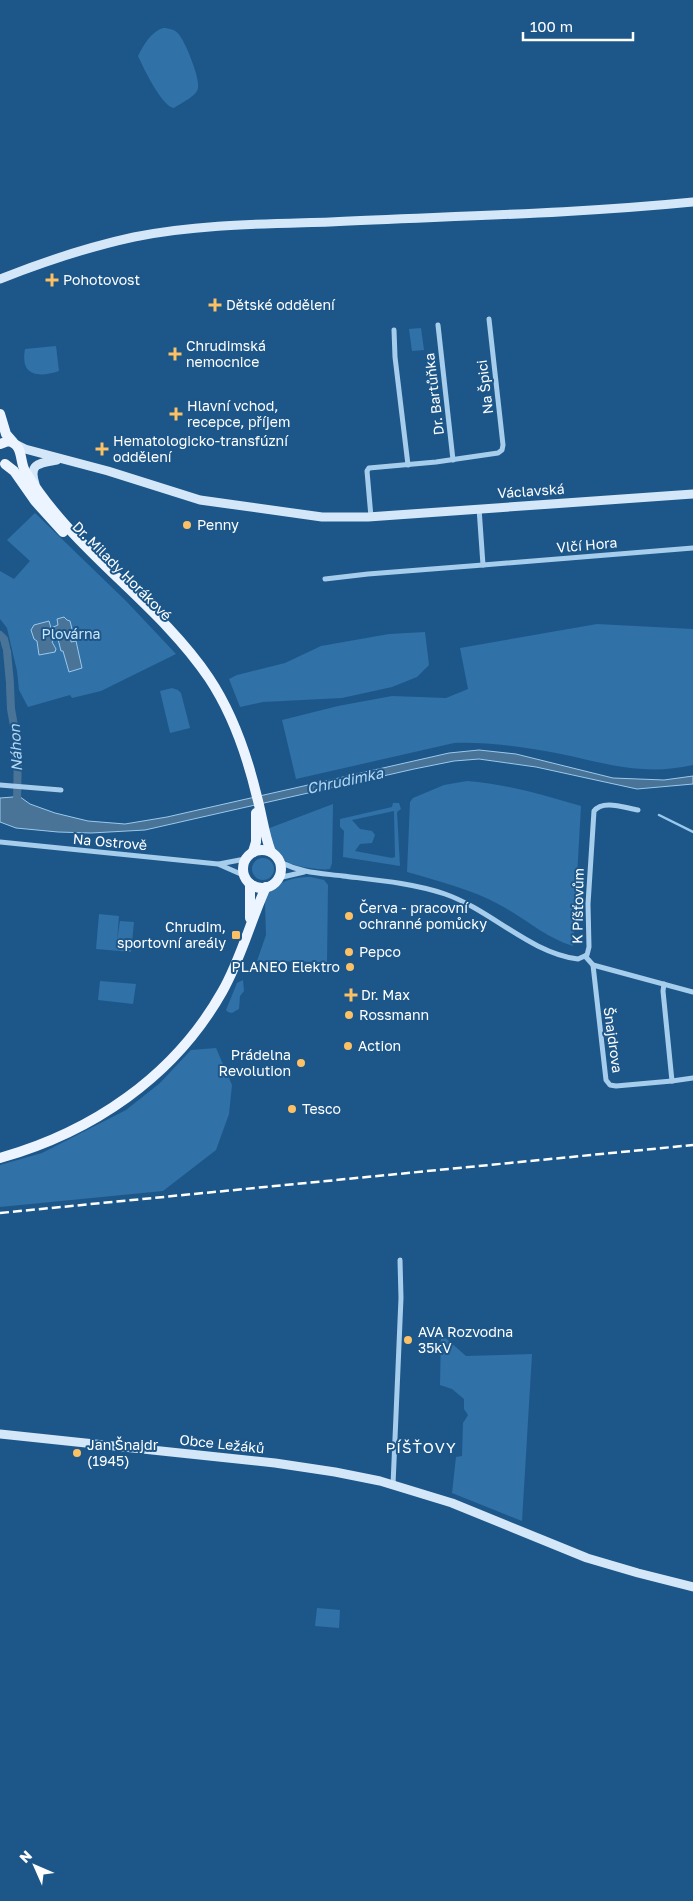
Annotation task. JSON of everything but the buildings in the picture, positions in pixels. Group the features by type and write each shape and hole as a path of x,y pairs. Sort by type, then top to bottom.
{"main road":[{"name":"Dr. Milady Horákové","path":"0,414 6,434 20,452 24,471 68,529 153,612 200,665 220,697 238,732 254,785 259,820"},
{"path":"0,444 7,441 14,443"},
{"name":"Dr. Milady Horákové","path":"2,461 14,471 48,517 152,619 220,697"},
{"path":"2,461 14,466 21,461"},
{"path":"259,820 271,852 280,862 278,878 275,883 266,888 254,887 250,884 243,875 242,869 256,842 259,820"},
{"path":"249,855 265,850 271,852"},
{"path":"250,884 250,926"},
{"path":"0,1158 52,1140 93,1119 126,1098 160,1072 185,1046 211,1010 236,965 266,888"}],"street":[{"path":"0,279 50,261 127,239 186,229 616,208 693,202"},
{"path":"0,283 50,261"},
{"path":"0,274 29,268"},
{"name":"Na Špici","path":"453,460 502,452 503,445 489,319"},
{"name":"Dr. Bartůňka","path":"438,325 453,460"},
{"path":"394,330 395,357 408,465"},
{"name":"Václavská","path":"14,443 23,448 108,471 190,498 217,504 322,517 371,517 693,494"},
{"name":"Václavská","path":"21,461 34,457 60,459"},
{"path":"36,488 32,473 35,466 60,459"},
{"path":"371,517 368,469 453,460"},
{"path":"479,508 483,565"},
{"name":"Vlčí Hora","path":"325,579 693,548"},
{"path":"0,785 61,790"},
{"name":"K Píšťovům","path":"304,872 431,890 477,908 524,938 544,948 575,959 581,959 585,956 589,947 588,904 594,810 599,806 606,805 638,810"},
{"name":"Na Ostrově","path":"0,842 218,864 243,875"},
{"name":"Na Ostrově","path":"218,864 249,855"},
{"path":"280,862 304,872"},
{"path":"278,878 304,872"},
{"path":"585,956 593,965 693,992"},
{"name":"Šnajdrova","path":"593,965 606,1080 610,1085 616,1086 693,1078"},
{"path":"664,984 662,991 672,1081"},
{"path":"393,1485 400,1260"},
{"name":"Obce Ležáků","path":"0,1434 275,1463 380,1481 460,1506 587,1558 638,1574 693,1587"}],"green space":[{"path":"163,28 173,30 180,36 192,61 198,83 195,94 174,108 169,106 159,94 138,56 151,35"},
{"path":"421,328 424,350 412,351 409,329"},
{"path":"56,346 59,371 38,374 28,370 24,358 25,349"},
{"name":"Plovárna","path":"35,513 126,601 176,654 101,691 72,698 70,695 28,707 19,690 17,671 7,628 0,619 0,571 14,579 30,561 7,540"},
{"path":"597,624 693,629 693,765 675,768 642,769 610,765 521,747 481,743 454,743 296,779 282,720 338,706 392,696 446,698 468,689 460,648"},
{"path":"425,632 429,665 417,677 392,687 342,698 263,702 240,707 229,679 237,675 285,663 321,646 389,634"},
{"path":"172,688 181,693 190,728 170,733 160,691"},
{"path":"467,781 511,787 581,806 573,946 554,938 509,910 478,894 407,872 410,802 413,798 444,785"},
{"path":"393,803 399,803 401,809 397,812 400,866 343,857 344,831 340,827 340,819 392,807","holes":["394,811 395,857 355,851 360,844 372,843 375,835 372,831 360,829 352,820"]},
{"path":"333,804 332,863 330,869 300,866 281,858 267,829"},
{"path":"259,858 267,858 274,865 274,873 267,880 259,880 252,873 252,865"},
{"path":"311,877 324,880 328,885 327,962 257,961 266,935 265,903 263,902 267,895 282,882 296,878"},
{"path":"99,914 119,916 117,941 120,921 134,922 131,952 96,949"},
{"path":"243,980 244,991 240,996 239,1009 232,1013 228,1012 226,1010 237,983"},
{"path":"100,981 136,984 133,1004 98,1000"},
{"path":"216,1048 232,1085 229,1114 216,1150 163,1191 0,1207 0,1165 42,1153 126,1110 160,1083 191,1050"},
{"path":"441,1334 466,1356 532,1354 522,1521 452,1493 456,1457 462,1456 463,1423 468,1415 464,1409 464,1399 452,1389 440,1385"},
{"path":"317,1608 340,1610 339,1628 315,1626"}],"water":[{"path":"64,617 70,621 74,637 71,639 71,642 76,641 82,668 69,672 58,639 54,639 52,642 56,649 55,652 39,655 37,641 34,639 31,630 34,625 49,621 51,628 58,625 57,619"},
{"name":"Chrudimka","path":"479,750 516,754 613,778 664,780 693,776 693,784 637,789 536,767 479,759 454,761 414,769 145,830 91,833 58,832 16,828 0,822 0,798 13,797 16,794 30,804 55,813 88,821 125,824 167,817 449,753"}],"waterway":[{"name":"Náhon","path":"0,635 4,639 6,647"},
{"name":"Náhon","path":"7,651 10,683"},
{"name":"Náhon","path":"10,686 11,709 18,748 17,803"},
{"path":"659,815 693,832"}],"railway":[{"path":"0,1213 693,1145"}],"place":[{"name":"Pohotovost","path":"52,280"},
{"name":"Dětské oddělení","path":"215,305"},
{"name":"Chrudimská nemocnice","path":"175,354"},
{"name":"Hlavní vchod, recepce, příjem","path":"176,414"},
{"name":"Hematologicko-transfúzní oddělení","path":"102,449"},
{"name":"Penny","path":"187,525"},
{"name":"Červa - pracovní ochranné pomůcky","path":"349,916"},
{"name":"Chrudim, sportovní areály","path":"236,935"},
{"name":"Pepco","path":"349,952"},
{"name":"PLANEO Elektro","path":"350,967"},
{"name":"Dr. Max","path":"351,995"},
{"name":"Rossmann","path":"349,1015"},
{"name":"Action","path":"348,1046"},
{"name":"Prádelna Revolution","path":"301,1063"},
{"name":"Tesco","path":"292,1109"},
{"name":"AVA Rozvodna 35kV","path":"408,1340"},
{"name":"Jan Šnajdr (1945)","path":"77,1453"}],"district":[{"name":"PÍŠŤOVY","path":"421,1448"}]}
